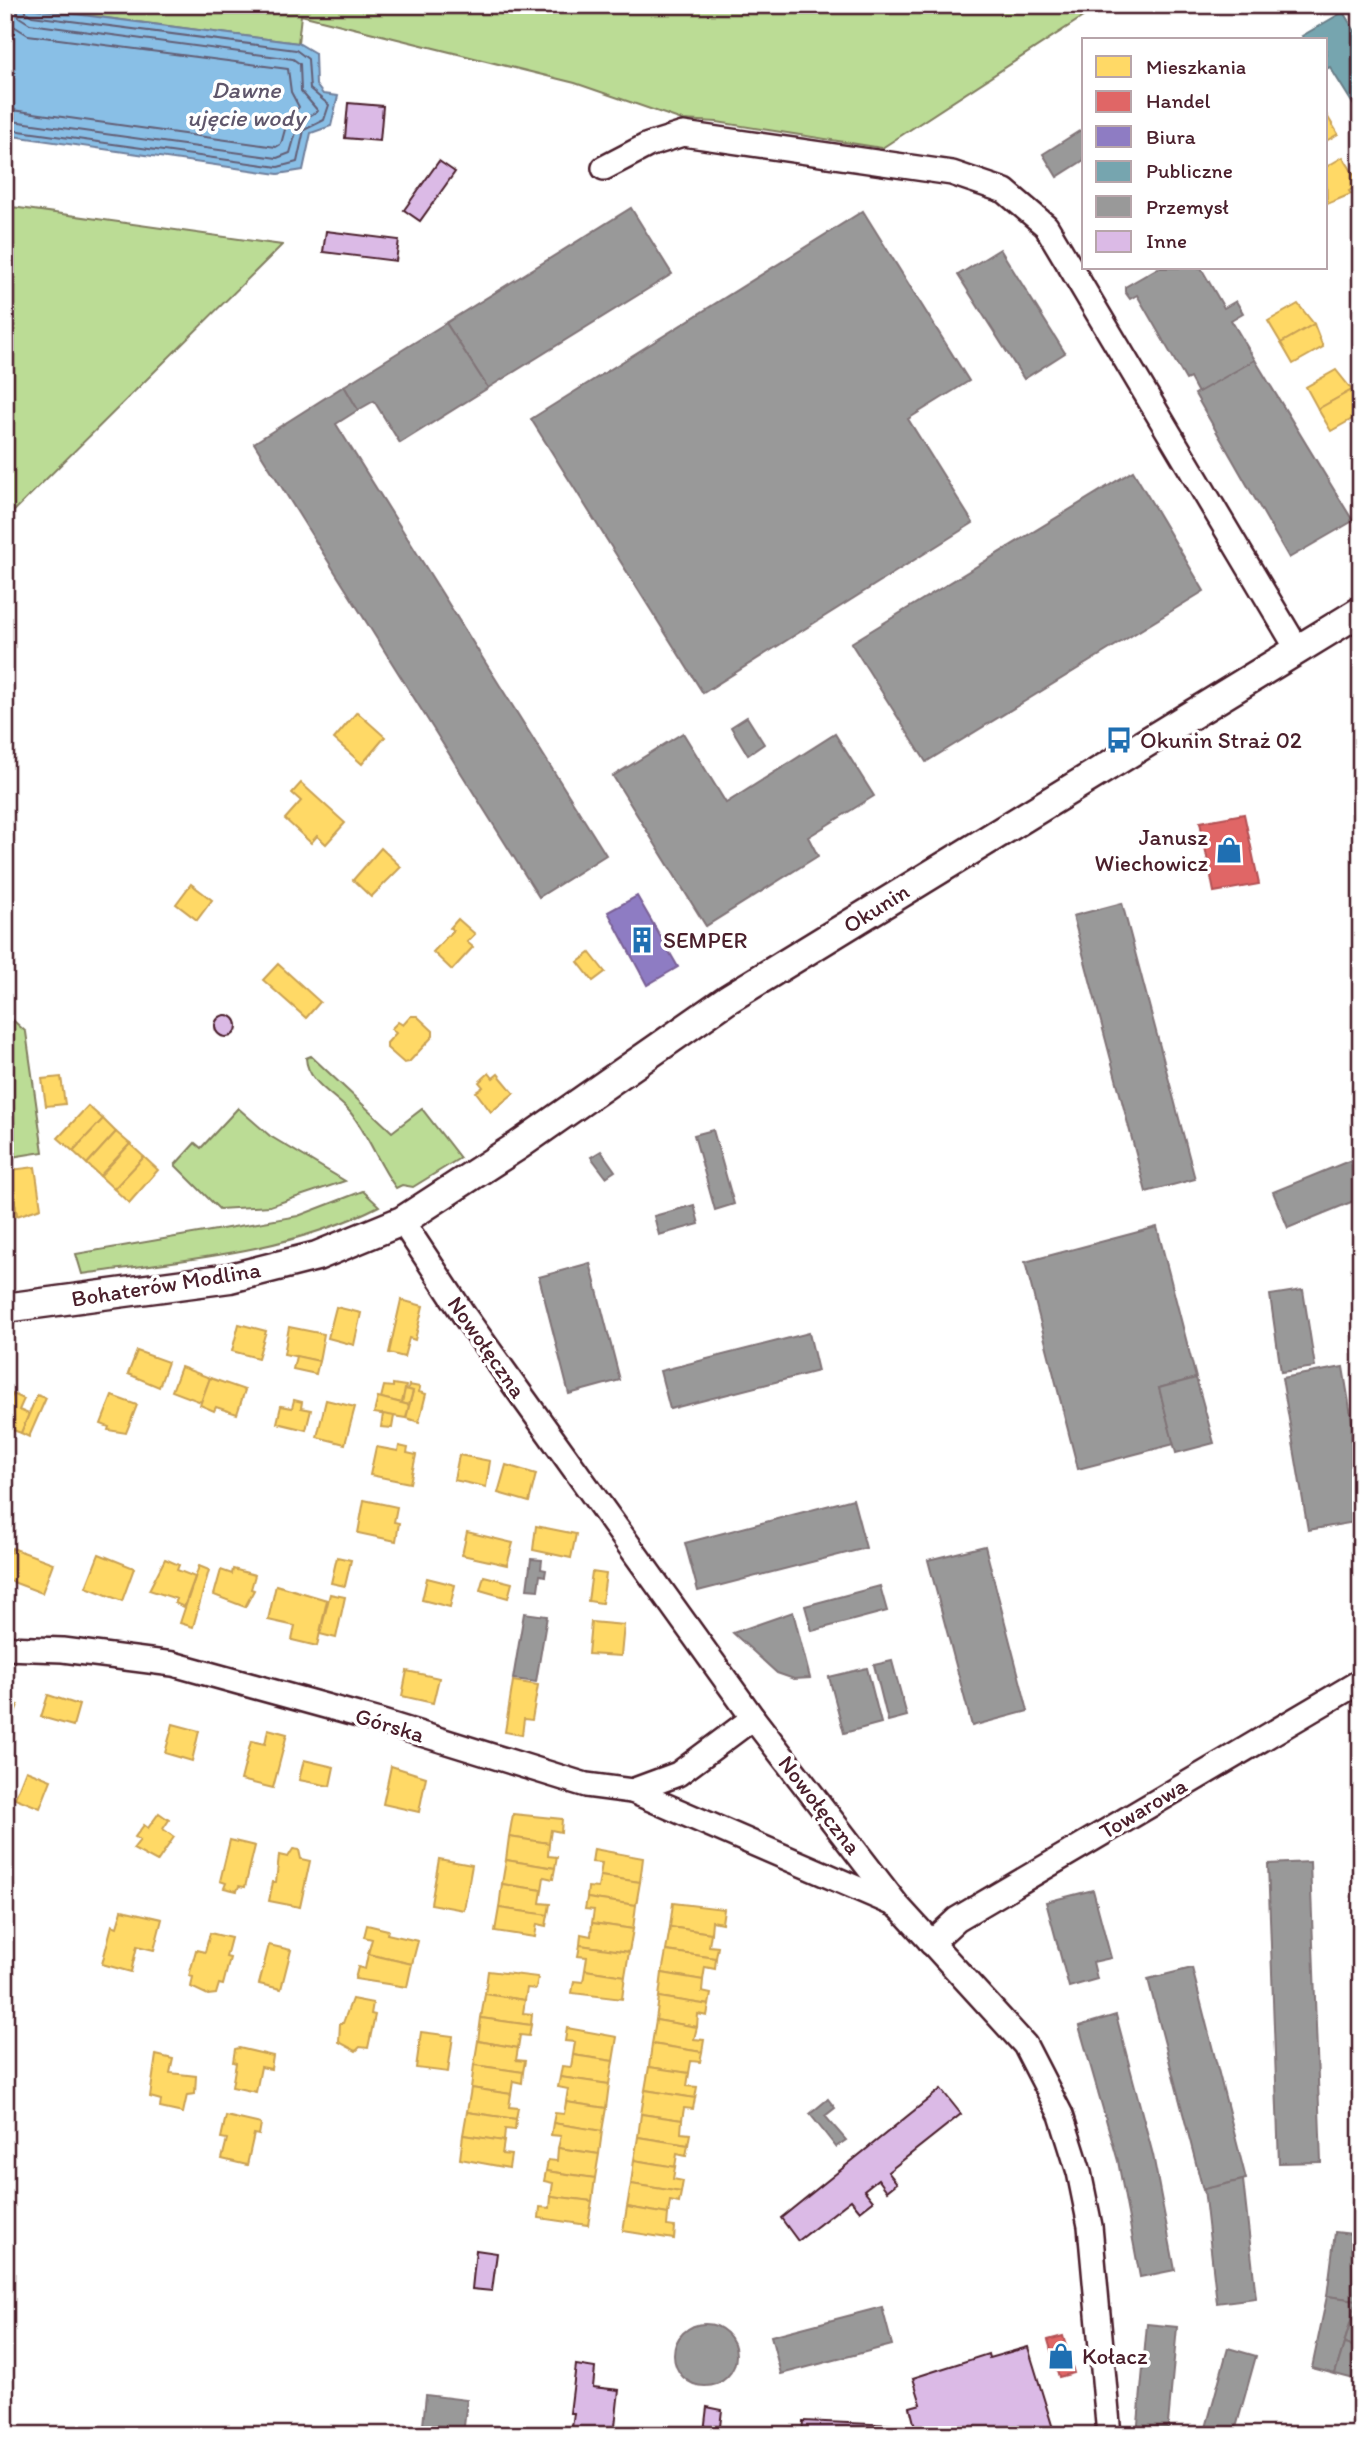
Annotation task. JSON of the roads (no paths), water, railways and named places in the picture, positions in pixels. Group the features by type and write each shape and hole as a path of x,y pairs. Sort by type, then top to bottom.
{"main road":[{"name":"Okunin","path":"402,1221 519,1145 727,999 1361,611"},
{"name":"Bohaterów Modlina","path":"5,1308 230,1278 317,1256 402,1221"}],"street":[{"path":"604,168 648,145 683,134 952,173 1006,191 1046,226 1298,650"},
{"name":"Nowołęczna","path":"402,1221 466,1318 753,1718 898,1906 1025,2045 1065,2124 1079,2172 1090,2226 1109,2435"},
{"name":"Górska","path":"5,1648 63,1650 173,1664 366,1717 586,1785 632,1791 678,1774 753,1718"},
{"name":"Towarowa","path":"931,1943 957,1919 1361,1681"},
{"path":"632,1791 898,1906"}],"water":[{"name":"Dawne ujęcie wody","path":"5,5 298,43 315,53 316,85 323,94 338,96 331,126 311,133 303,170 278,174 5,135"}],"place":[{"name":"Okunin Straż 02","path":"1119,740"},
{"name":"Janusz Wiechowicz","path":"1229,850"},
{"name":"SEMPER","path":"642,940"},
{"name":"Kołacz","path":"1061,2356"}]}
